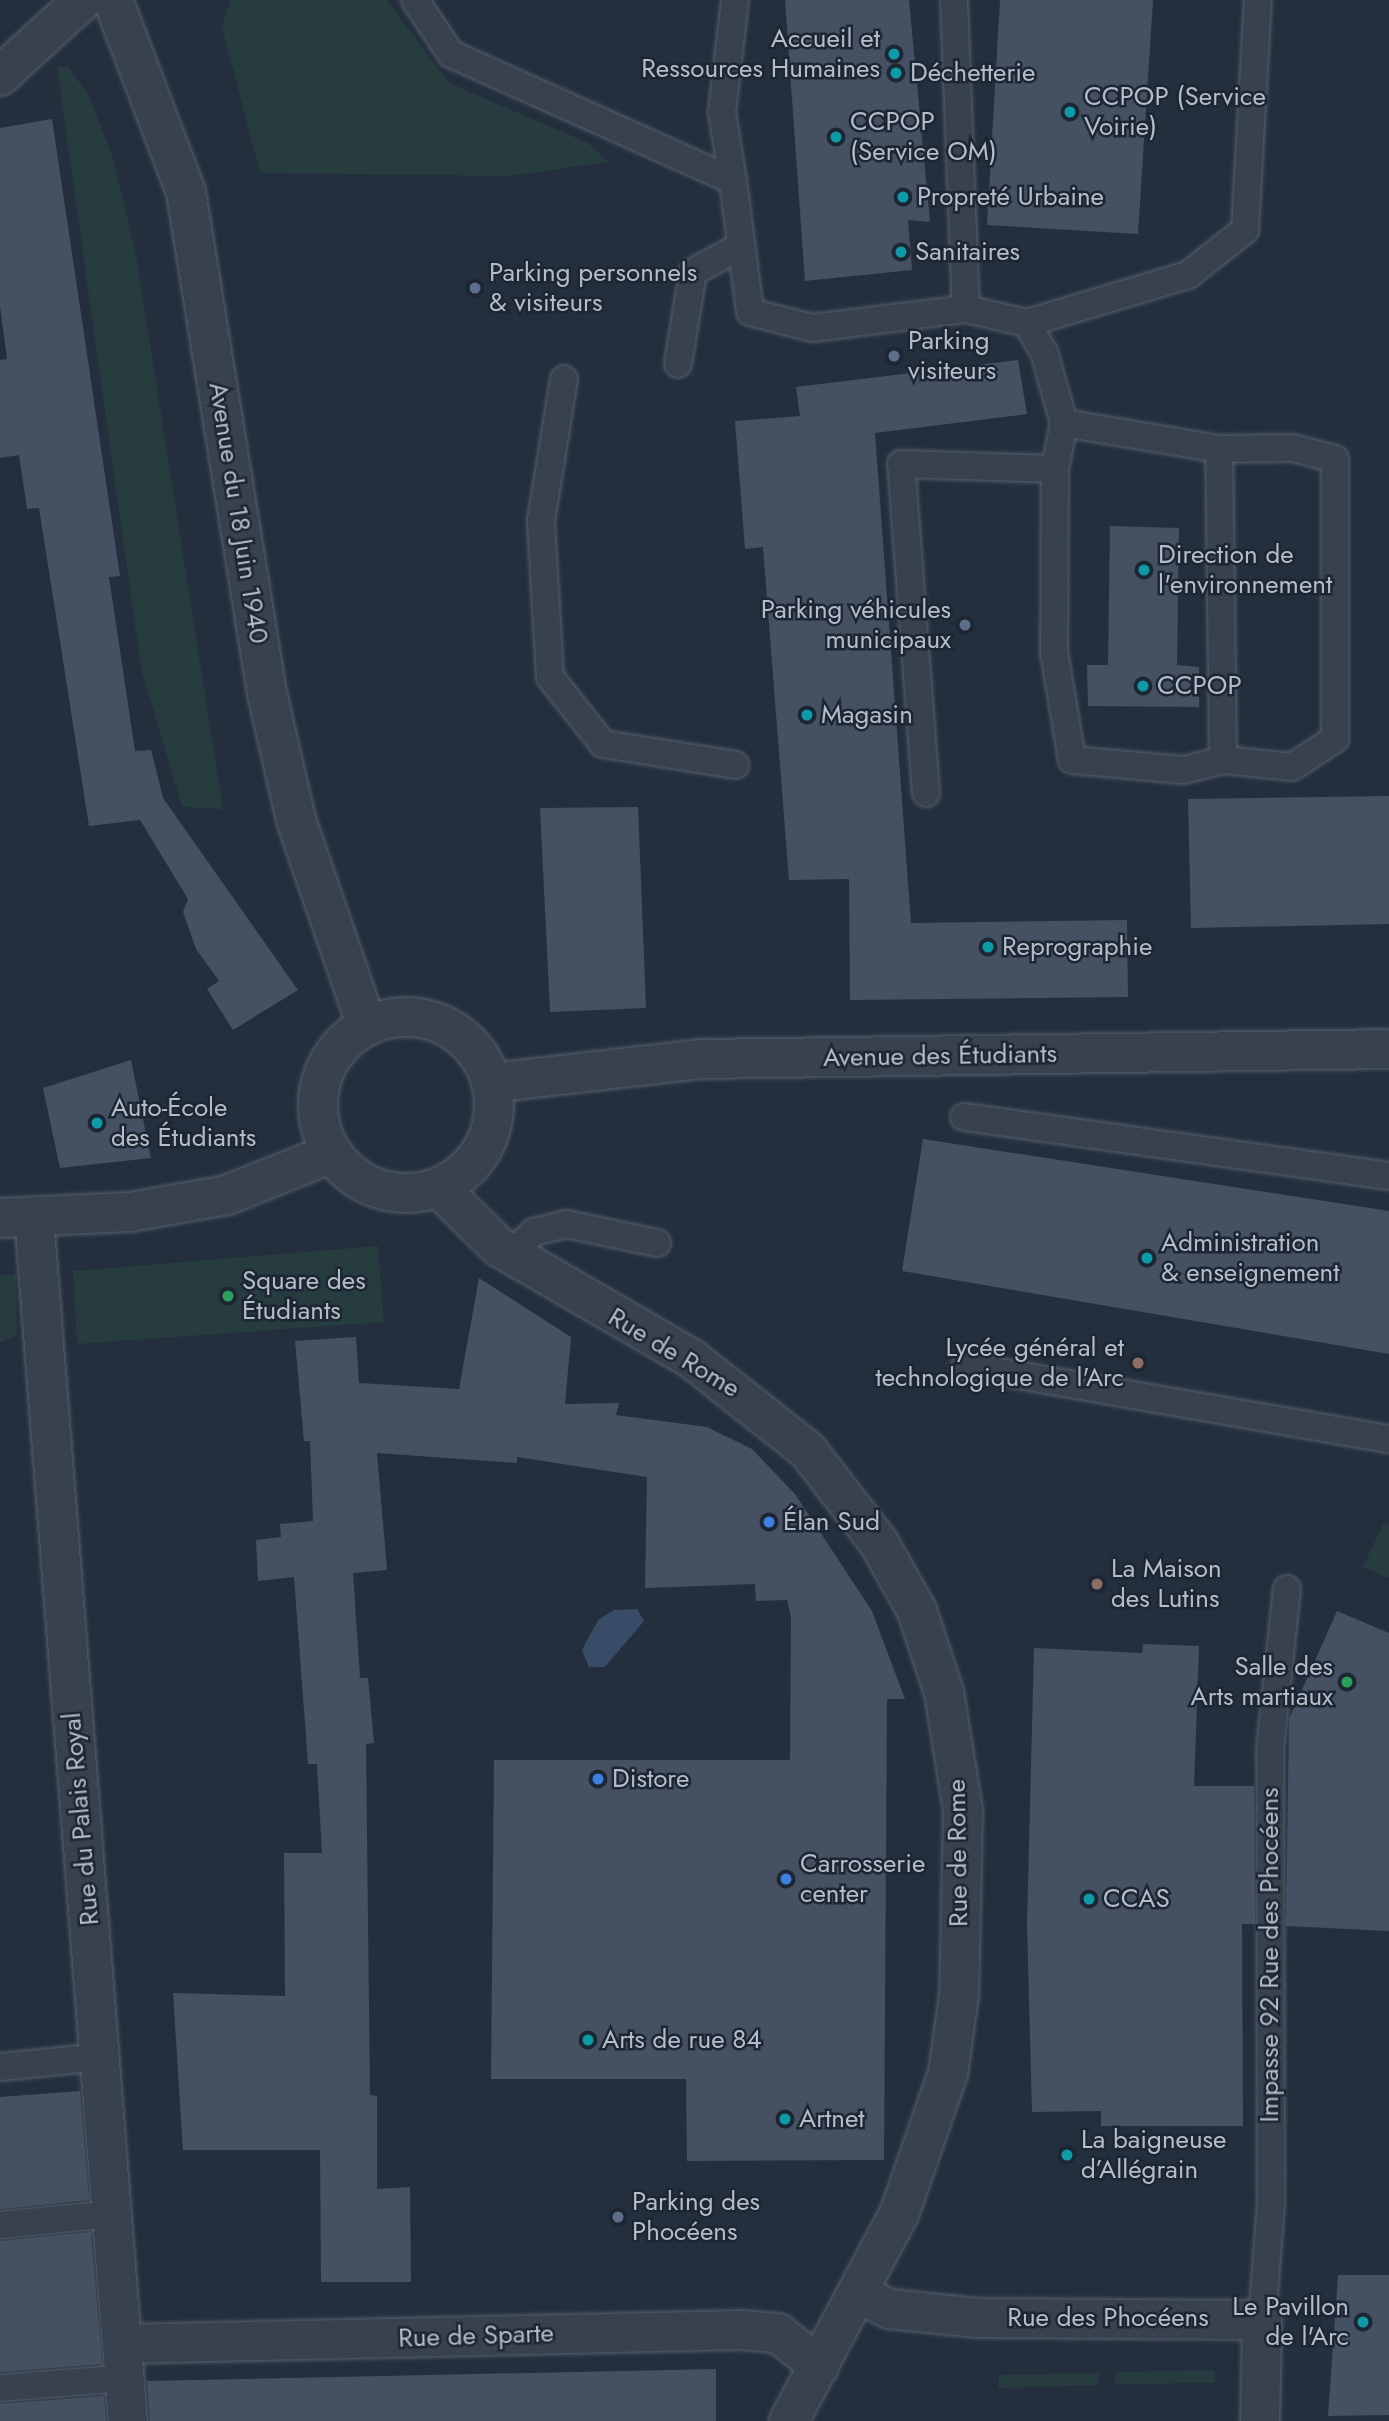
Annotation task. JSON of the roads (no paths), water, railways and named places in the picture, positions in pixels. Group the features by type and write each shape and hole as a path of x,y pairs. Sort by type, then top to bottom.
{"street":[{"path":"0,76 83,0"},
{"name":"Avenue du 18 Juin 1940","path":"113,0 186,192 267,693 296,820 367,1026"},
{"path":"392,1018 443,1025 481,1059 491,1083 489,1136 477,1158 439,1188 379,1190 351,1175 332,1153 321,1131 321,1082 346,1040 367,1026 392,1018"},
{"name":"Avenue des Étudiants","path":"491,1083 701,1059 1389,1049"},
{"path":"17,1217 130,1212 227,1195 332,1153"},
{"name":"Rue de Rome","path":"439,1188 512,1254 692,1359 808,1451 834,1478 885,1554 917,1611 944,1692 963,1811 959,1995 950,2060 922,2157 858,2294 789,2421"},
{"name":"Rue du Palais Royal","path":"17,1217 100,2057 128,2421"},
{"name":"Rue des Phocéens","path":"858,2294 890,2309 979,2318 1262,2320"},
{"path":"1260,2421 1262,2320"},
{"name":"Rue de Sparte","path":"124,2361 742,2330 778,2333 819,2366"}],"lane":[{"path":"415,0 451,54 733,181"},
{"path":"735,0 722,112 733,181 737,248 750,313 813,328 966,309 1027,323 1188,275 1245,230 1258,0"},
{"path":"954,0 966,309"},
{"path":"678,363 693,272 737,248"},
{"path":"1027,323 1044,352 1064,423 1055,469 1054,652 1072,760 1184,770 1223,760 1292,766 1335,739 1335,459 1293,448 1219,449 1064,423"},
{"path":"564,379 541,521 550,677 603,744 735,765"},
{"path":"1219,449 1223,760"},
{"path":"926,793 901,464 1055,469"},
{"path":"964,1117 1389,1176"},
{"path":"512,1254 534,1232 565,1224 657,1243"},
{"path":"965,1366 1389,1439"},
{"name":"Impasse 92 Rue des Phocéens","path":"1262,2320 1271,2204 1270,1750 1287,1589"},
{"path":"0,2067 100,2057"},
{"path":"0,2225 112,2214"},
{"path":"0,2388 124,2361"}],"water":[{"path":"637,1609 644,1621 605,1667 589,1667 582,1650 598,1620 614,1610"}],"place":[{"name":"Accueil et Ressources Humaines","path":"894,54"},
{"name":"Déchetterie","path":"896,73"},
{"name":"CCPOP (Service Voirie)","path":"1070,112"},
{"name":"CCPOP (Service OM)","path":"836,137"},
{"name":"Propreté Urbaine","path":"903,197"},
{"name":"Sanitaires","path":"901,252"},
{"name":"Parking personnels & visiteurs","path":"475,288"},
{"name":"Parking visiteurs","path":"894,356"},
{"name":"Direction de l'environnement","path":"1144,570"},
{"name":"Parking véhicules municipaux","path":"965,625"},
{"name":"CCPOP","path":"1143,686"},
{"name":"Magasin","path":"807,715"},
{"name":"Reprographie","path":"988,947"},
{"name":"Auto-École des Étudiants","path":"97,1123"},
{"name":"Administration & enseignement","path":"1147,1258"},
{"name":"Square des Étudiants","path":"228,1296"},
{"name":"Lycée général et technologique de l'Arc","path":"1138,1363"},
{"name":"Élan Sud","path":"769,1522"},
{"name":"La Maison des Lutins","path":"1097,1584"},
{"name":"Salle des Arts martiaux","path":"1347,1682"},
{"name":"Distore","path":"598,1779"},
{"name":"Carrosserie center","path":"786,1879"},
{"name":"CCAS","path":"1089,1899"},
{"name":"Arts de rue 84","path":"588,2040"},
{"name":"Artnet","path":"785,2119"},
{"name":"La baigneuse d’Allégrain","path":"1067,2155"},
{"name":"Parking des Phocéens","path":"618,2217"},
{"name":"Le Pavillon de l'Arc","path":"1363,2322"}]}
